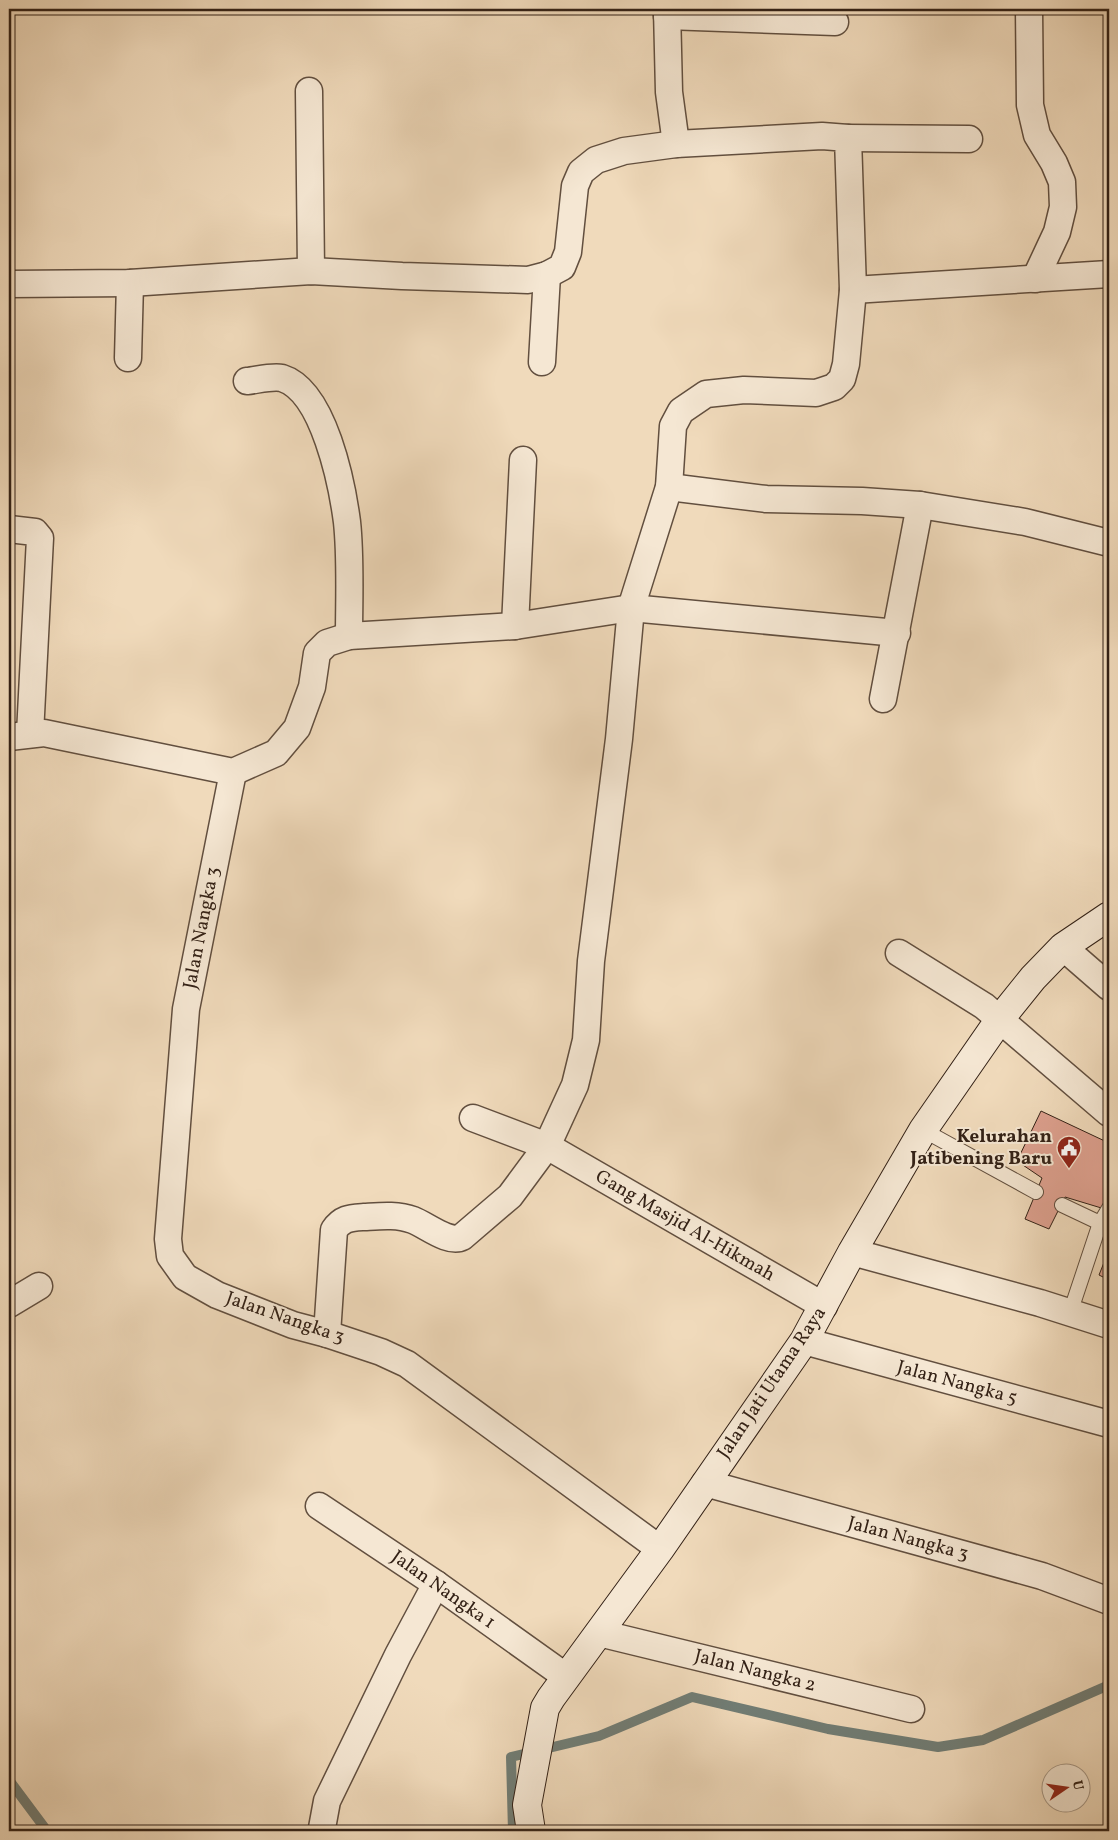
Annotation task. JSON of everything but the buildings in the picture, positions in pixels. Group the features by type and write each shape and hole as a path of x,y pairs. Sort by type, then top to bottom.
{"street":[{"path":"1029,9 1030,105 1036,135 1054,163 1062,182 1063,207 1057,232 1035,279"},
{"path":"676,144 669,92 667,12 835,22"},
{"path":"309,91 312,271"},
{"path":"9,284 130,282 312,271 528,280 547,275 562,268 568,252 575,186 581,172 596,160 624,151 676,144 822,136 969,139"},
{"path":"327,1334 334,1230 340,1221 348,1218 395,1216 412,1219 458,1240 510,1196 547,1146 575,1085 586,1040 591,961 620,739 631,608 669,487 672,426 681,411 706,394 744,390 816,393 834,387 842,379 846,364 853,290 848,138"},
{"path":"853,290 1109,274"},
{"path":"542,362 547,275"},
{"path":"128,358 130,282"},
{"path":"248,381 281,378 307,397 318,416 340,482 347,524 349,636"},
{"path":"515,626 523,460"},
{"path":"669,487 766,499 862,500 920,505 1024,522 1109,542"},
{"path":"883,699 920,505"},
{"path":"9,529 35,532 40,538 19,736 44,733 233,772 276,753 297,728 312,688 317,653 327,643 349,636 515,626 631,608 896,633"},
{"name":"Jalan Nangka 3","path":"233,772 186,1009 168,1239 170,1256 185,1277 217,1295 293,1325 381,1352 407,1364 660,1549"},
{"name":"Jalan Jati Utama Raya","path":"529,1818 545,1708 565,1676 660,1549 804,1341 852,1252 924,1130 1000,1019 1033,978 1063,947 1109,916"},
{"path":"1063,947 1109,987"},
{"path":"899,953 984,1006 1109,1113"},
{"name":"Gang Masjid Al-Hikmah","path":"473,1118 547,1146 824,1306"},
{"path":"852,1252 1109,1325"},
{"path":"9,1304 39,1286"},
{"name":"Jalan Nangka 5","path":"804,1341 1109,1424"},
{"name":"Jalan Nangka 3","path":"705,1483 1042,1576 1109,1601"},
{"name":"Jalan Nangka 1","path":"319,1506 436,1584 565,1676"},
{"path":"324,1831 322,1828 327,1801 390,1671 436,1584"},
{"name":"Jalan Nangka 2","path":"599,1633 911,1709"}],"lane":[{"path":"924,1130 1036,1192"},
{"path":"1062,1205 1100,1223"},
{"path":"1070,1313 1100,1223 1109,1208"}],"waterway":[{"path":"513,1831 511,1757 599,1736 692,1697 828,1729 938,1747 983,1740 1109,1685"},
{"path":"9,1780 47,1831"}],"place":[{"name":"Kelurahan Jatibening Baru","path":"1069,1169"}]}
